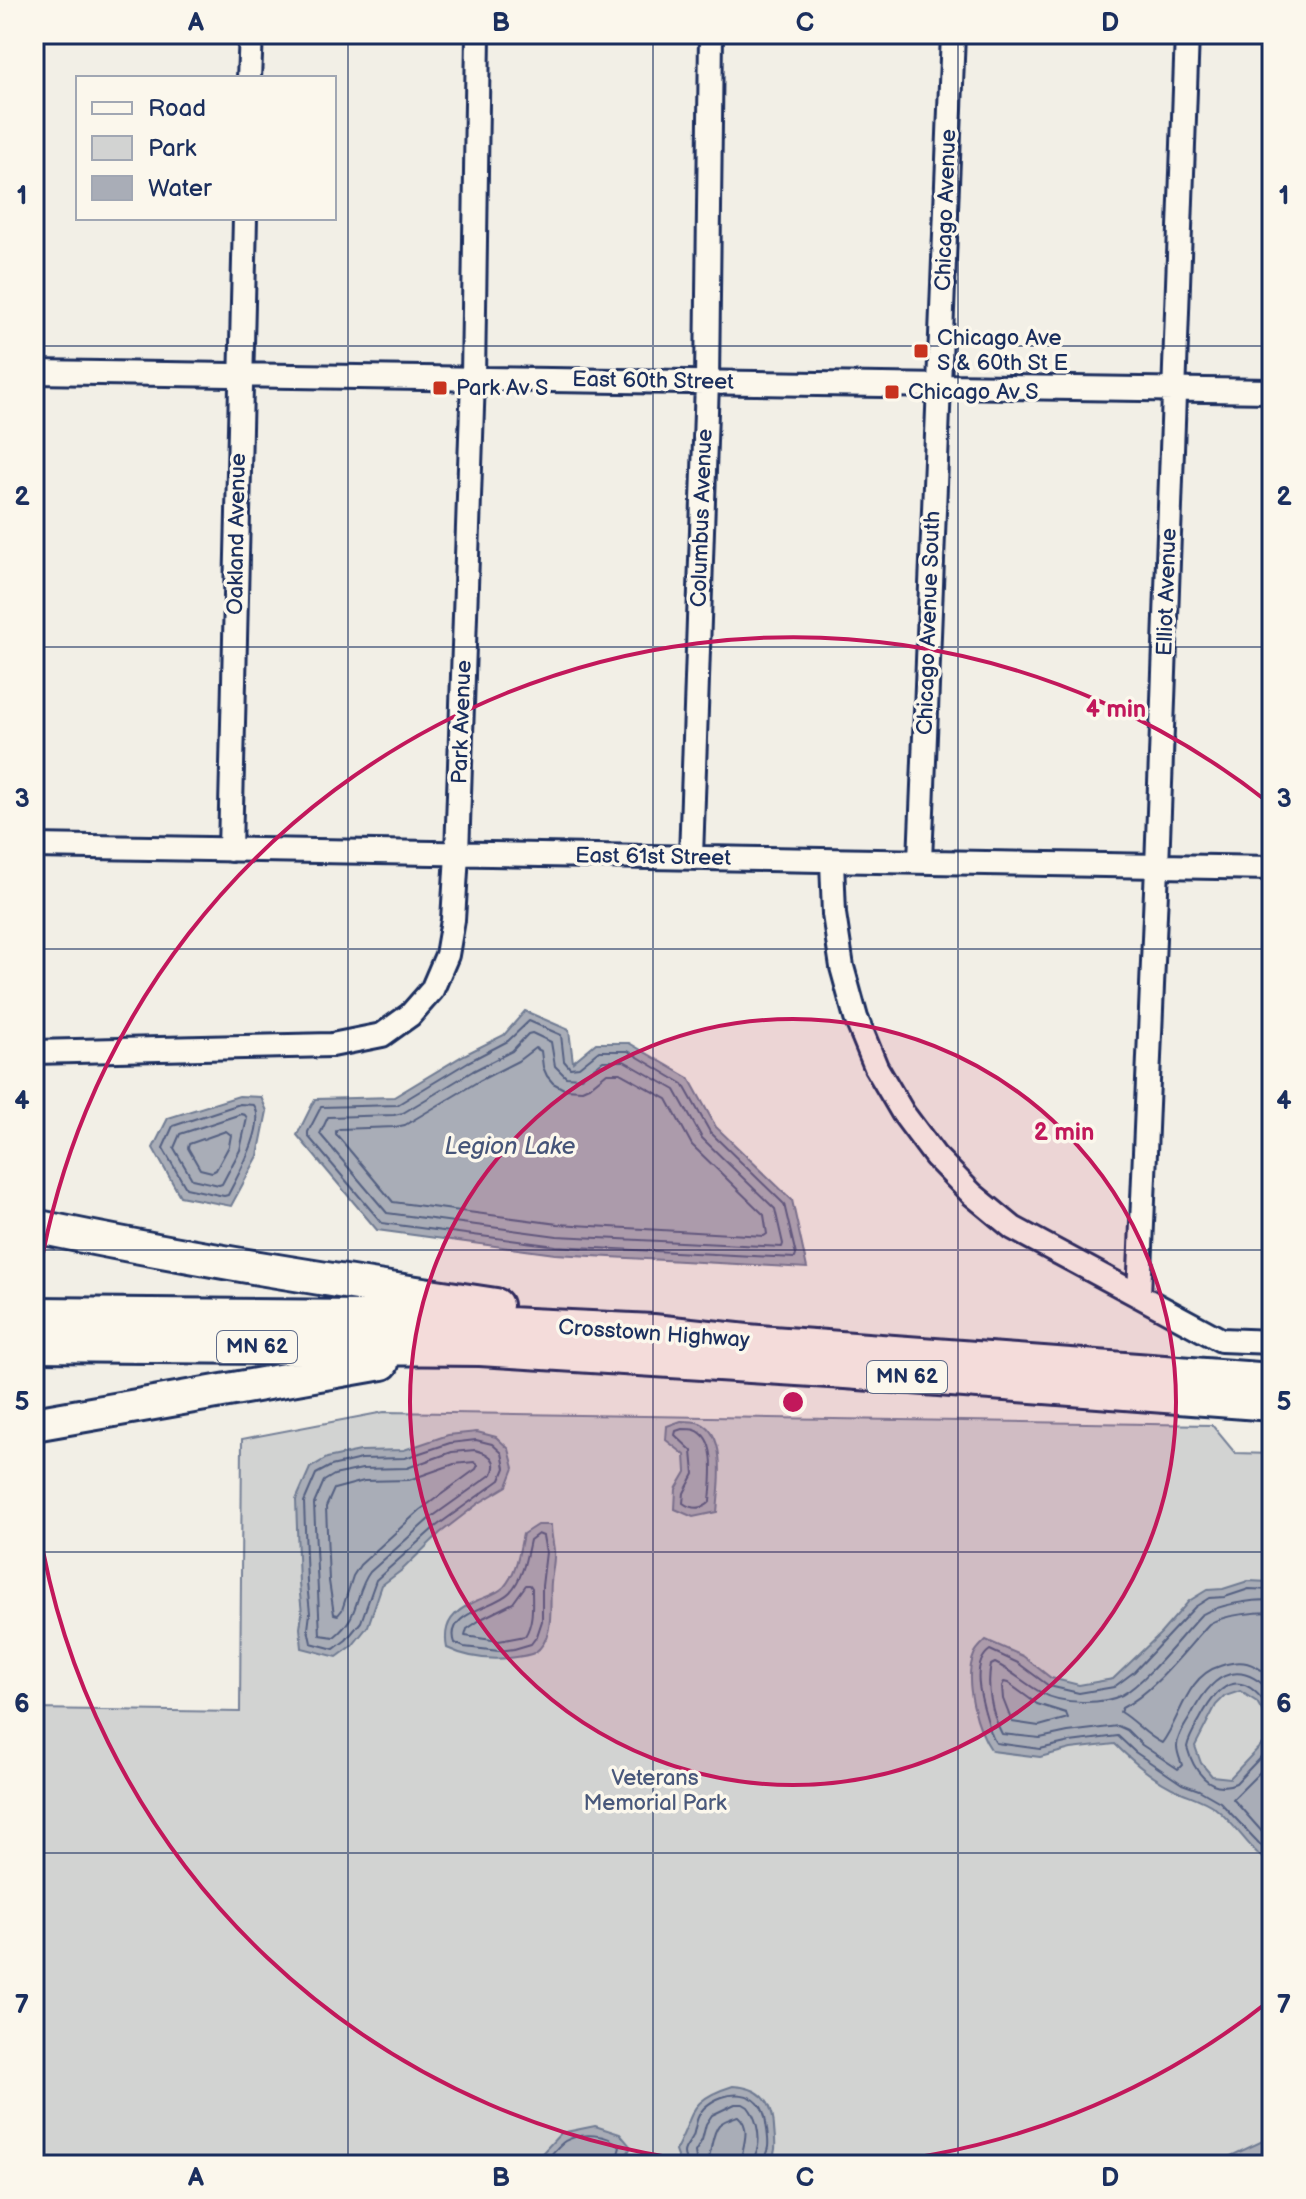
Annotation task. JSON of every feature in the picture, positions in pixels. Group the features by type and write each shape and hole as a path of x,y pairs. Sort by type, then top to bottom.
{"highway":[{"path":"34,1226 169,1253 653,1331"},
{"name":"Crosstown Highway","path":"34,1314 368,1317 653,1331 747,1341 1272,1380"},
{"name":"Crosstown Highway","path":"34,1345 480,1349 1272,1404"},
{"path":"34,1424 351,1368 480,1349"}],"street":[{"path":"249,76 251,34"},
{"name":"Park Avenue","path":"34,1052 332,1045 382,1035 410,1015 432,990 447,955 453,920 457,854 473,378 478,34"},
{"name":"Columbus Avenue","path":"691,857 707,382 711,34"},
{"name":"Chicago Avenue","path":"939,385 953,34"},
{"name":"Elliot Avenue","path":"1139,1295 1187,34"},
{"name":"Oakland Avenue","path":"230,850 245,220"},
{"name":"East 60th Street","path":"34,372 1272,391"},
{"name":"Chicago Avenue South","path":"920,861 939,385"},
{"name":"East 61st Street","path":"34,846 1272,868"},
{"path":"832,861 834,914 842,967 856,1018 876,1067 903,1113 935,1156 982,1203 1013,1228 1221,1340 1272,1342"}],"green space":[{"name":"Veterans Memorial Park","path":"384,1412 1212,1425 1235,1453 1272,1454 1272,2165 34,2165 34,1709 240,1712 242,1439"}],"water":[{"name":"Legion Lake","path":"525,1011 569,1030 573,1062 596,1043 629,1043 689,1078 716,1127 792,1200 807,1268 555,1254 377,1230 297,1135 315,1099 394,1097 504,1035"},
{"path":"239,1096 261,1097 267,1111 258,1156 231,1206 180,1196 153,1148 168,1118"},
{"path":"681,1421 700,1423 715,1438 720,1463 717,1512 693,1517 675,1509 676,1489 686,1472 685,1455 666,1440 667,1426"},
{"path":"477,1432 496,1437 509,1449 514,1468 507,1486 440,1533 382,1585 368,1626 352,1646 337,1657 302,1648 296,1500 310,1468 327,1458 360,1451 404,1450 448,1435"},
{"path":"537,1525 551,1525 554,1554 549,1630 541,1647 531,1654 501,1659 469,1656 447,1648 446,1632 451,1619 468,1605 504,1587 515,1568 523,1534"},
{"path":"1248,1581 1272,1584 1272,1866 1215,1808 1163,1783 1115,1744 1071,1749 1040,1757 992,1751 977,1718 970,1678 975,1653 986,1640 1023,1656 1051,1678 1079,1685 1113,1679 1189,1601 1207,1590 1223,1589","holes":["1240,1691 1257,1702 1271,1726 1266,1740 1230,1778 1212,1776 1201,1763 1195,1746 1216,1705 1225,1696"]},
{"path":"733,2086 757,2092 771,2109 775,2146 769,2165 680,2165 675,2151 694,2110 707,2097"},
{"path":"595,2126 620,2134 631,2147 621,2165 531,2165 561,2133"},
{"path":"1272,2128 1272,2165 1219,2165 1222,2160 1263,2141"}],"place":[{"name":"Chicago Ave S & 60th St E","path":"921,351"},
{"name":"Park Av S","path":"440,388"},
{"name":"Chicago Av S","path":"892,392"}]}
